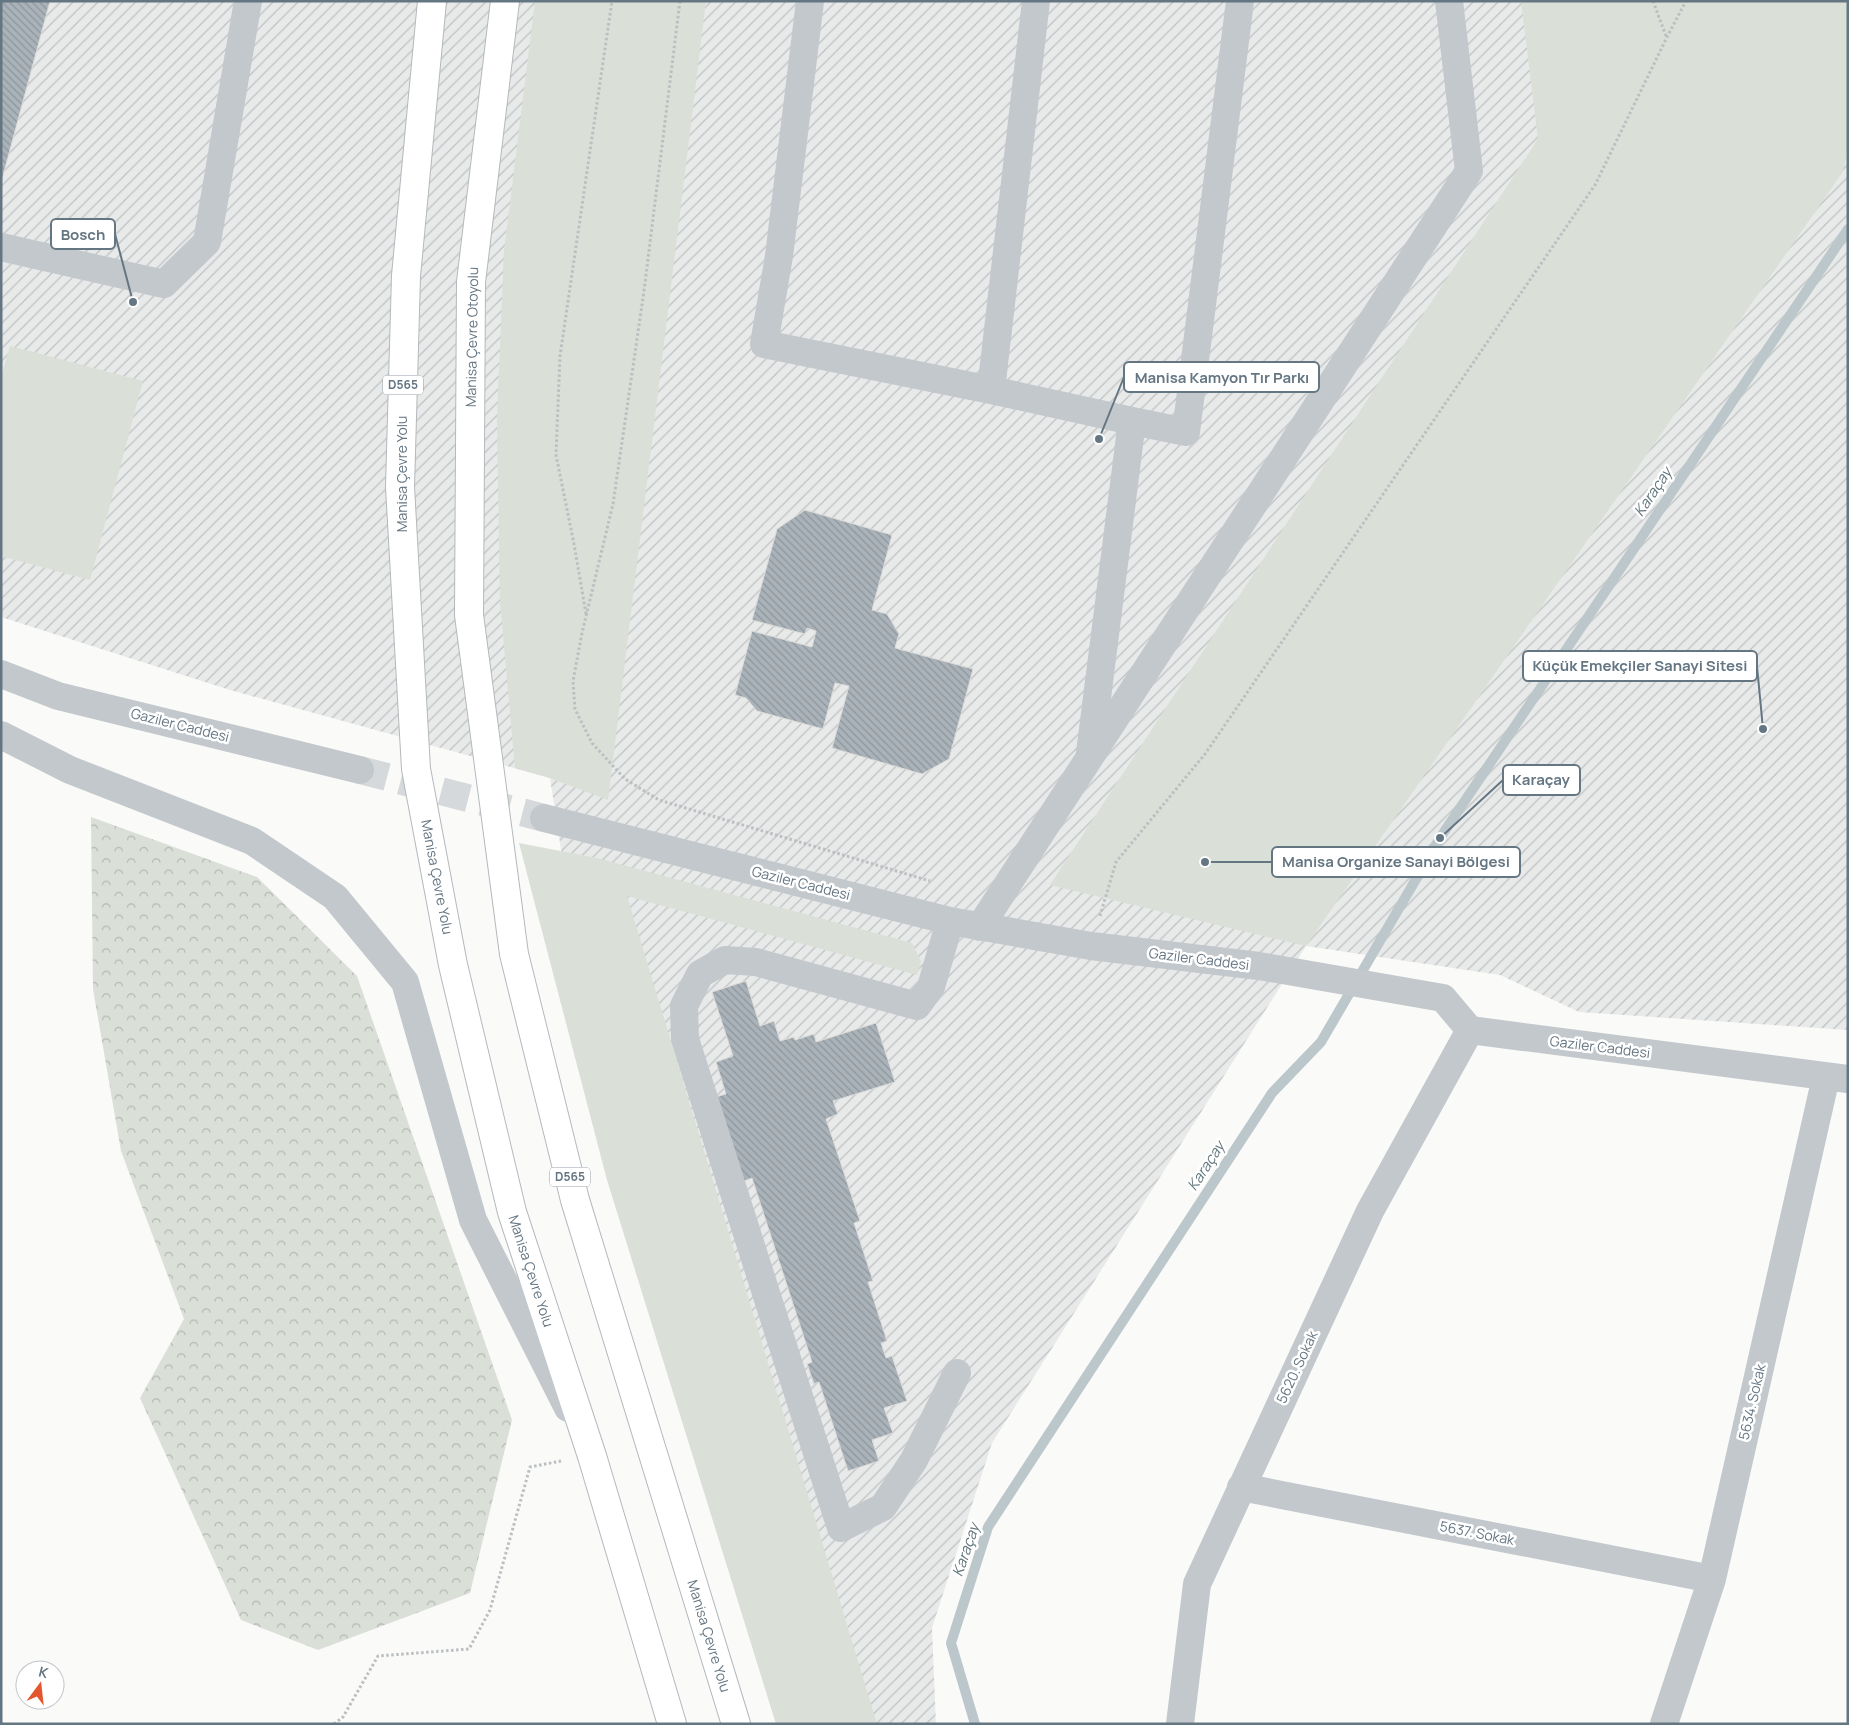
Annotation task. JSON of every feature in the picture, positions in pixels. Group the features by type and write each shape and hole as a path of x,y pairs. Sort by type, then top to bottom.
{"highway":[{"name":"Manisa Çevre Yolu","path":"432,1 406,276 400,487 416,768 453,964 512,1212 592,1456 672,1724"},
{"name":"Manisa Çevre Otoyolu","path":"469,615 471,282 505,1"},
{"name":"Manisa Çevre Yolu","path":"469,615 514,954 575,1200 736,1724"}],"street":[{"path":"1,247 164,284 207,242 248,1"},
{"path":"810,1 779,256 764,344 1186,432 1240,1"},
{"path":"991,390 1036,1"},
{"path":"980,926 1469,171 1449,1"},
{"path":"1089,759 1132,421"},
{"name":"Gaziler Caddesi","path":"1,674 58,696 360,770"},
{"path":"1,735 70,770 252,841 335,897 405,982 473,1220 592,1456"},
{"name":"Gaziler Caddesi","path":"544,818 950,921 1091,946 1259,966 1443,998 1470,1030 1837,1078"},
{"path":"950,921 931,987 917,1006 756,962 725,960 700,974 684,1006 685,1039 841,1528 883,1507 914,1460 957,1374"},
{"name":"5620. Sokak","path":"1180,1724 1197,1584 1370,1211 1470,1030"},
{"name":"5634. Sokak","path":"1664,1724 1712,1579 1837,1078"},
{"name":"5637. Sokak","path":"1241,1486 1712,1579"}],"path":[{"path":"586,616 556,456 560,356 612,1"},
{"path":"680,1 644,291 614,504 586,616 573,681 575,709 592,743 625,779 659,800 932,881 950,921"},
{"path":"1653,1 1667,36"},
{"path":"1091,946 1116,862 1205,754 1595,184 1686,1"},
{"path":"334,1724 343,1717 378,1656 469,1649 490,1610 530,1467 592,1456"}],"shaded area":[{"path":"1,1 1848,1 1848,1030 1579,1012 1500,975 1306,946 992,1443 932,1628 936,1724 840,1724 579,967 550,778 230,690 1,617"}],"green space":[{"path":"535,1 706,1 608,800 550,778 515,768 500,602 497,418 504,251"},
{"path":"1521,1 1848,1 1848,153 1842,173 1306,946 1050,885 1538,139"},
{"path":"10,346 143,381 90,580 1,556 1,377"},
{"path":"91,817 257,877 357,976 512,1420 470,1593 318,1650 241,1620 140,1398 184,1319 121,1151 93,989"},
{"path":"519,843 597,858 912,943 921,961 917,975 627,896 877,1724 776,1724 607,1180"}],"building":[{"path":"1,1 50,1 1,183"},
{"path":"805,510 892,535 872,610 887,614 899,634 895,648 973,669 949,759 922,774 832,748 849,686 835,683 823,729 757,711 746,698 735,695 752,631 812,647 816,631 807,628 805,634 752,620 777,529"},
{"path":"746,981 760,1026 774,1021 780,1041 794,1037 795,1040 814,1034 816,1042 876,1023 895,1082 833,1101 838,1114 826,1119 860,1221 854,1223 873,1281 868,1282 887,1341 881,1343 886,1358 892,1356 907,1401 884,1408 893,1433 872,1440 879,1461 848,1471 819,1382 814,1384 807,1364 812,1362 752,1178 739,1183 712,1098 726,1094 716,1062 733,1056 712,992"}],"waterway":[{"name":"Karaçay","path":"975,1724 951,1643 988,1527 1272,1093 1321,1042 1440,838 1848,229"}],"tunnel":[{"path":"360,770 544,818"}],"place":[{"name":"Bosch","path":"133,302"},
{"name":"Manisa Kamyon Tır Parkı","path":"1099,439"},
{"name":"Küçük Emekçiler Sanayi Sitesi","path":"1763,729"},
{"name":"Karaçay","path":"1440,838"},
{"name":"Manisa Organize Sanayi Bölgesi","path":"1205,862"}]}
